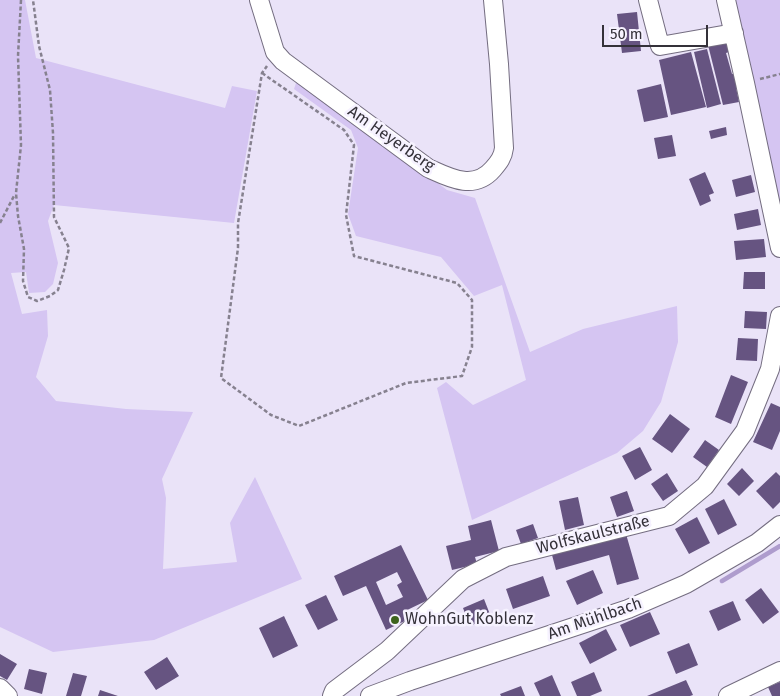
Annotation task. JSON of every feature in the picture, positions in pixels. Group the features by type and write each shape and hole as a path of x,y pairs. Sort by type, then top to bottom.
{"street":[{"path":"259,0 275,52"},
{"name":"Am Heyerberg","path":"275,52 283,61 428,168 456,179 466,181 477,180 490,173 502,157 504,148 493,0"},
{"path":"648,0 660,46 734,33"},
{"path":"726,0 780,248"},
{"name":"Wolfskaulstraße","path":"332,696 334,690 387,651 463,579 506,557 669,516 705,486 745,431 770,369 780,316"},
{"name":"Am Mühlbach","path":"370,696 628,609 686,584 757,544 780,526"},
{"path":"728,696 780,671"},
{"path":"0,688 8,696"}],"path":[{"path":"21,0 18,56 21,145 16,193 24,249 23,281 28,297 37,301 50,296 58,290 69,248 54,217 53,133 50,90 39,46 33,0"},
{"path":"262,74 344,130 354,145 346,215 354,256 457,283 472,300 472,347 462,376 406,383 299,426 271,415 221,378 238,248 238,223 262,74 275,52"},
{"path":"772,76 780,74"},
{"path":"0,223 16,193"}],"shaded area":[{"path":"0,0 25,0 36,58 225,108 232,86 257,91 234,223 54,205 48,221 58,263 53,284 45,292 29,293 26,272 11,273 22,314 47,310 48,336 36,377 56,401 126,409 193,412 162,479 166,498 163,569 237,562 230,523 255,477 302,579 154,640 53,652 0,627"},
{"path":"722,0 780,0 780,225"},
{"path":"298,77 447,190 475,198 530,352 583,329 677,306 678,342 661,402 643,431 617,453 472,520 437,388 446,382 473,405 526,380 502,285 474,296 441,257 356,236 348,214 358,148 351,130 294,89"}],"building":[{"path":"637,12 641,51 622,53 617,14"},
{"path":"726,36 729,52 726,53 732,74 734,74 738,86 736,87 739,102 723,105 707,41"},
{"path":"707,49 721,104 707,108 694,52"},
{"path":"691,52 706,107 671,115 659,60"},
{"path":"661,84 668,117 644,122 637,90"},
{"path":"726,127 727,135 711,139 709,131"},
{"path":"672,135 676,156 658,159 654,138"},
{"path":"705,172 714,193 709,195 711,201 700,206 689,179"},
{"path":"751,175 755,192 736,197 732,180"},
{"path":"758,209 761,225 737,230 734,214"},
{"path":"764,239 766,257 736,260 734,241"},
{"path":"744,272 765,272 765,289 743,289"},
{"path":"745,311 767,312 766,329 744,328"},
{"path":"738,338 758,339 757,361 736,360"},
{"path":"731,375 748,382 731,424 715,417"},
{"path":"771,403 780,407 780,431 772,450 753,442"},
{"path":"670,414 690,429 672,453 652,439"},
{"path":"705,440 719,450 707,467 693,457"},
{"path":"640,447 652,470 635,480 622,456"},
{"path":"742,468 754,481 739,496 727,484"},
{"path":"776,472 780,476 780,502 773,509 756,491"},
{"path":"667,473 678,491 663,501 651,484"},
{"path":"627,491 634,511 617,517 610,497"},
{"path":"578,497 584,525 565,530 559,501"},
{"path":"724,499 737,525 718,535 705,509"},
{"path":"697,517 710,543 689,554 675,529"},
{"path":"491,520 499,551 475,557 477,564 452,570 446,546 471,540 468,526"},
{"path":"533,524 538,538 521,544 516,530"},
{"path":"626,534 639,579 617,585 609,555 556,570 552,555"},
{"path":"401,545 428,600 403,612 407,620 386,630 366,586 343,596 334,576","holes":["397,572 402,582 397,585 403,597 386,605 376,582"]},
{"path":"593,570 603,593 577,605 566,581"},
{"path":"543,576 550,596 513,609 506,589"},
{"path":"761,588 779,612 763,624 745,600"},
{"path":"326,595 338,620 318,630 305,605"},
{"path":"484,599 491,617 470,626 463,608"},
{"path":"733,601 741,620 718,631 709,611"},
{"path":"650,612 660,634 630,647 620,625"},
{"path":"284,616 298,646 273,658 259,628"},
{"path":"606,629 617,650 590,664 579,643"},
{"path":"689,643 698,665 676,674 667,652"},
{"path":"0,654 17,664 7,680 0,676"},
{"path":"167,657 179,676 156,690 144,672"},
{"path":"29,669 47,673 42,694 24,689"},
{"path":"594,672 602,691 590,696 577,696 571,682"},
{"path":"73,673 87,676 81,696 66,696"},
{"path":"552,675 561,696 540,696 534,683"},
{"path":"686,680 693,695 647,696"},
{"path":"780,682 780,696 772,696 768,687"},
{"path":"521,686 525,696 501,696 500,694"},
{"path":"100,690 118,696 98,696"}],"waterway":[{"path":"722,581 780,546"}],"place":[{"name":"WohnGut Koblenz","path":"395,620"}]}
